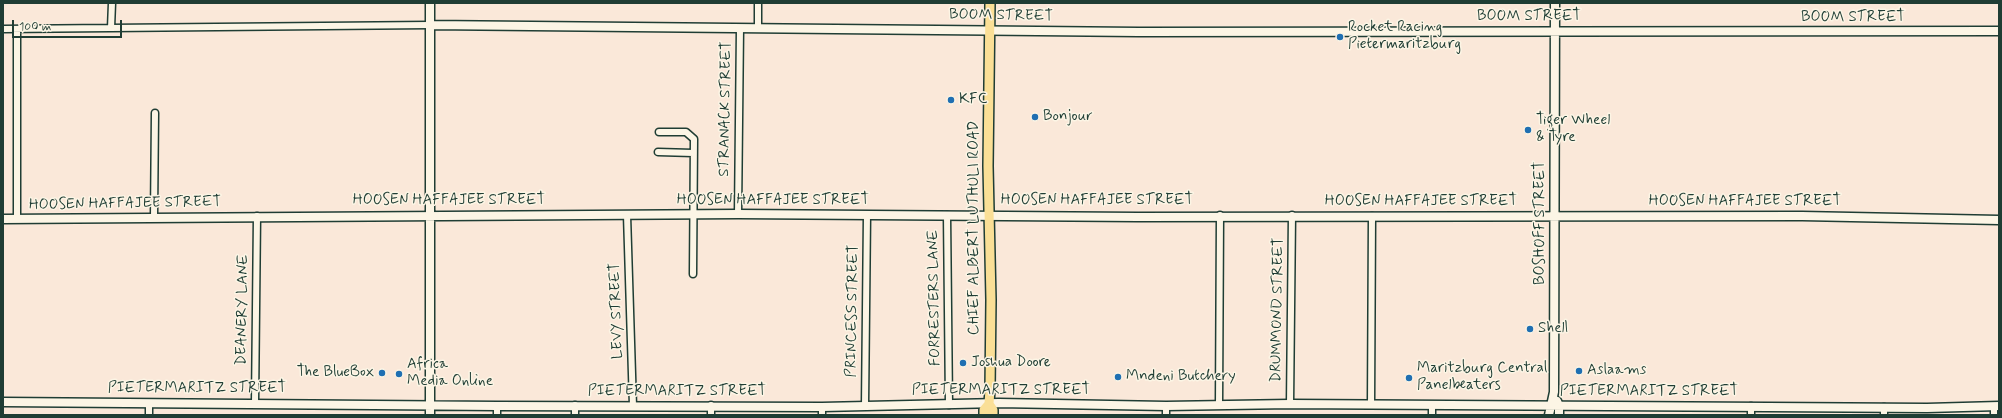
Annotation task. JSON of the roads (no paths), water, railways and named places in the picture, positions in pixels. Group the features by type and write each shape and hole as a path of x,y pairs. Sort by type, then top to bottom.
{"main road":[{"name":"CHIEF ALBERT LUTHULI ROAD","path":"990,3 989,215 991,300 989,404 993,410 993,415"},
{"name":"CHIEF ALBERT LUTHULI ROAD","path":"984,415 984,410 989,404"}],"street":[{"path":"111,28 112,3"},
{"path":"430,3 430,415"},
{"path":"758,3 758,28"},
{"name":"BOSHOFF STREET","path":"1550,415 1550,406 1554,395 1555,3"},
{"name":"BOOM STREET","path":"3,29 430,25 989,30 1999,31"},
{"name":"STRANACK STREET","path":"738,214 740,28"},
{"path":"17,30 17,219"},
{"path":"154,217 155,113"},
{"path":"659,132 686,132 694,139 692,274"},
{"path":"658,152 693,153"},
{"name":"HOOSEN HAFFAJEE STREET","path":"3,219 257,216 738,214 1138,217 1220,215 1802,216 1999,220"},
{"name":"LEVY STREET","path":"627,215 633,406"},
{"name":"PRINCESS STREET","path":"865,406 866,215"},
{"name":"FORRESTERS LANE","path":"947,215 949,405"},
{"path":"1219,405 1220,215"},
{"name":"DRUMMOND STREET","path":"1290,404 1292,215"},
{"name":"DEANERY LANE","path":"255,403 257,216"},
{"path":"1371,405 1372,216"},
{"name":"BOSHOFF STREET","path":"1554,395 1559,406 1559,415"},
{"name":"PIETERMARITZ STREET","path":"3,402 430,404 497,406 711,405 822,411 865,406 989,404 1166,411 1219,405 1290,404 1751,406 1884,411 1997,406"},
{"path":"149,403 149,415"},
{"path":"575,405 575,415"},
{"path":"711,405 711,415"},
{"path":"1432,405 1432,415"},
{"path":"497,406 498,415"},
{"path":"1751,406 1751,415"},
{"path":"1994,415 1997,406"}],"place":[{"name":"Rocket Racing Pietermaritzburg","path":"1340,37"},
{"name":"KFC","path":"951,100"},
{"name":"Bonjour","path":"1035,117"},
{"name":"Tiger Wheel & Tyre","path":"1528,130"},
{"name":"Shell","path":"1530,329"},
{"name":"Joshua Doore","path":"963,363"},
{"name":"Aslaams","path":"1579,371"},
{"name":"The BlueBox","path":"382,373"},
{"name":"Africa Media Online","path":"399,374"},
{"name":"Mndeni Butchery","path":"1118,377"},
{"name":"Maritzburg Central Panelbeaters","path":"1409,378"}]}
